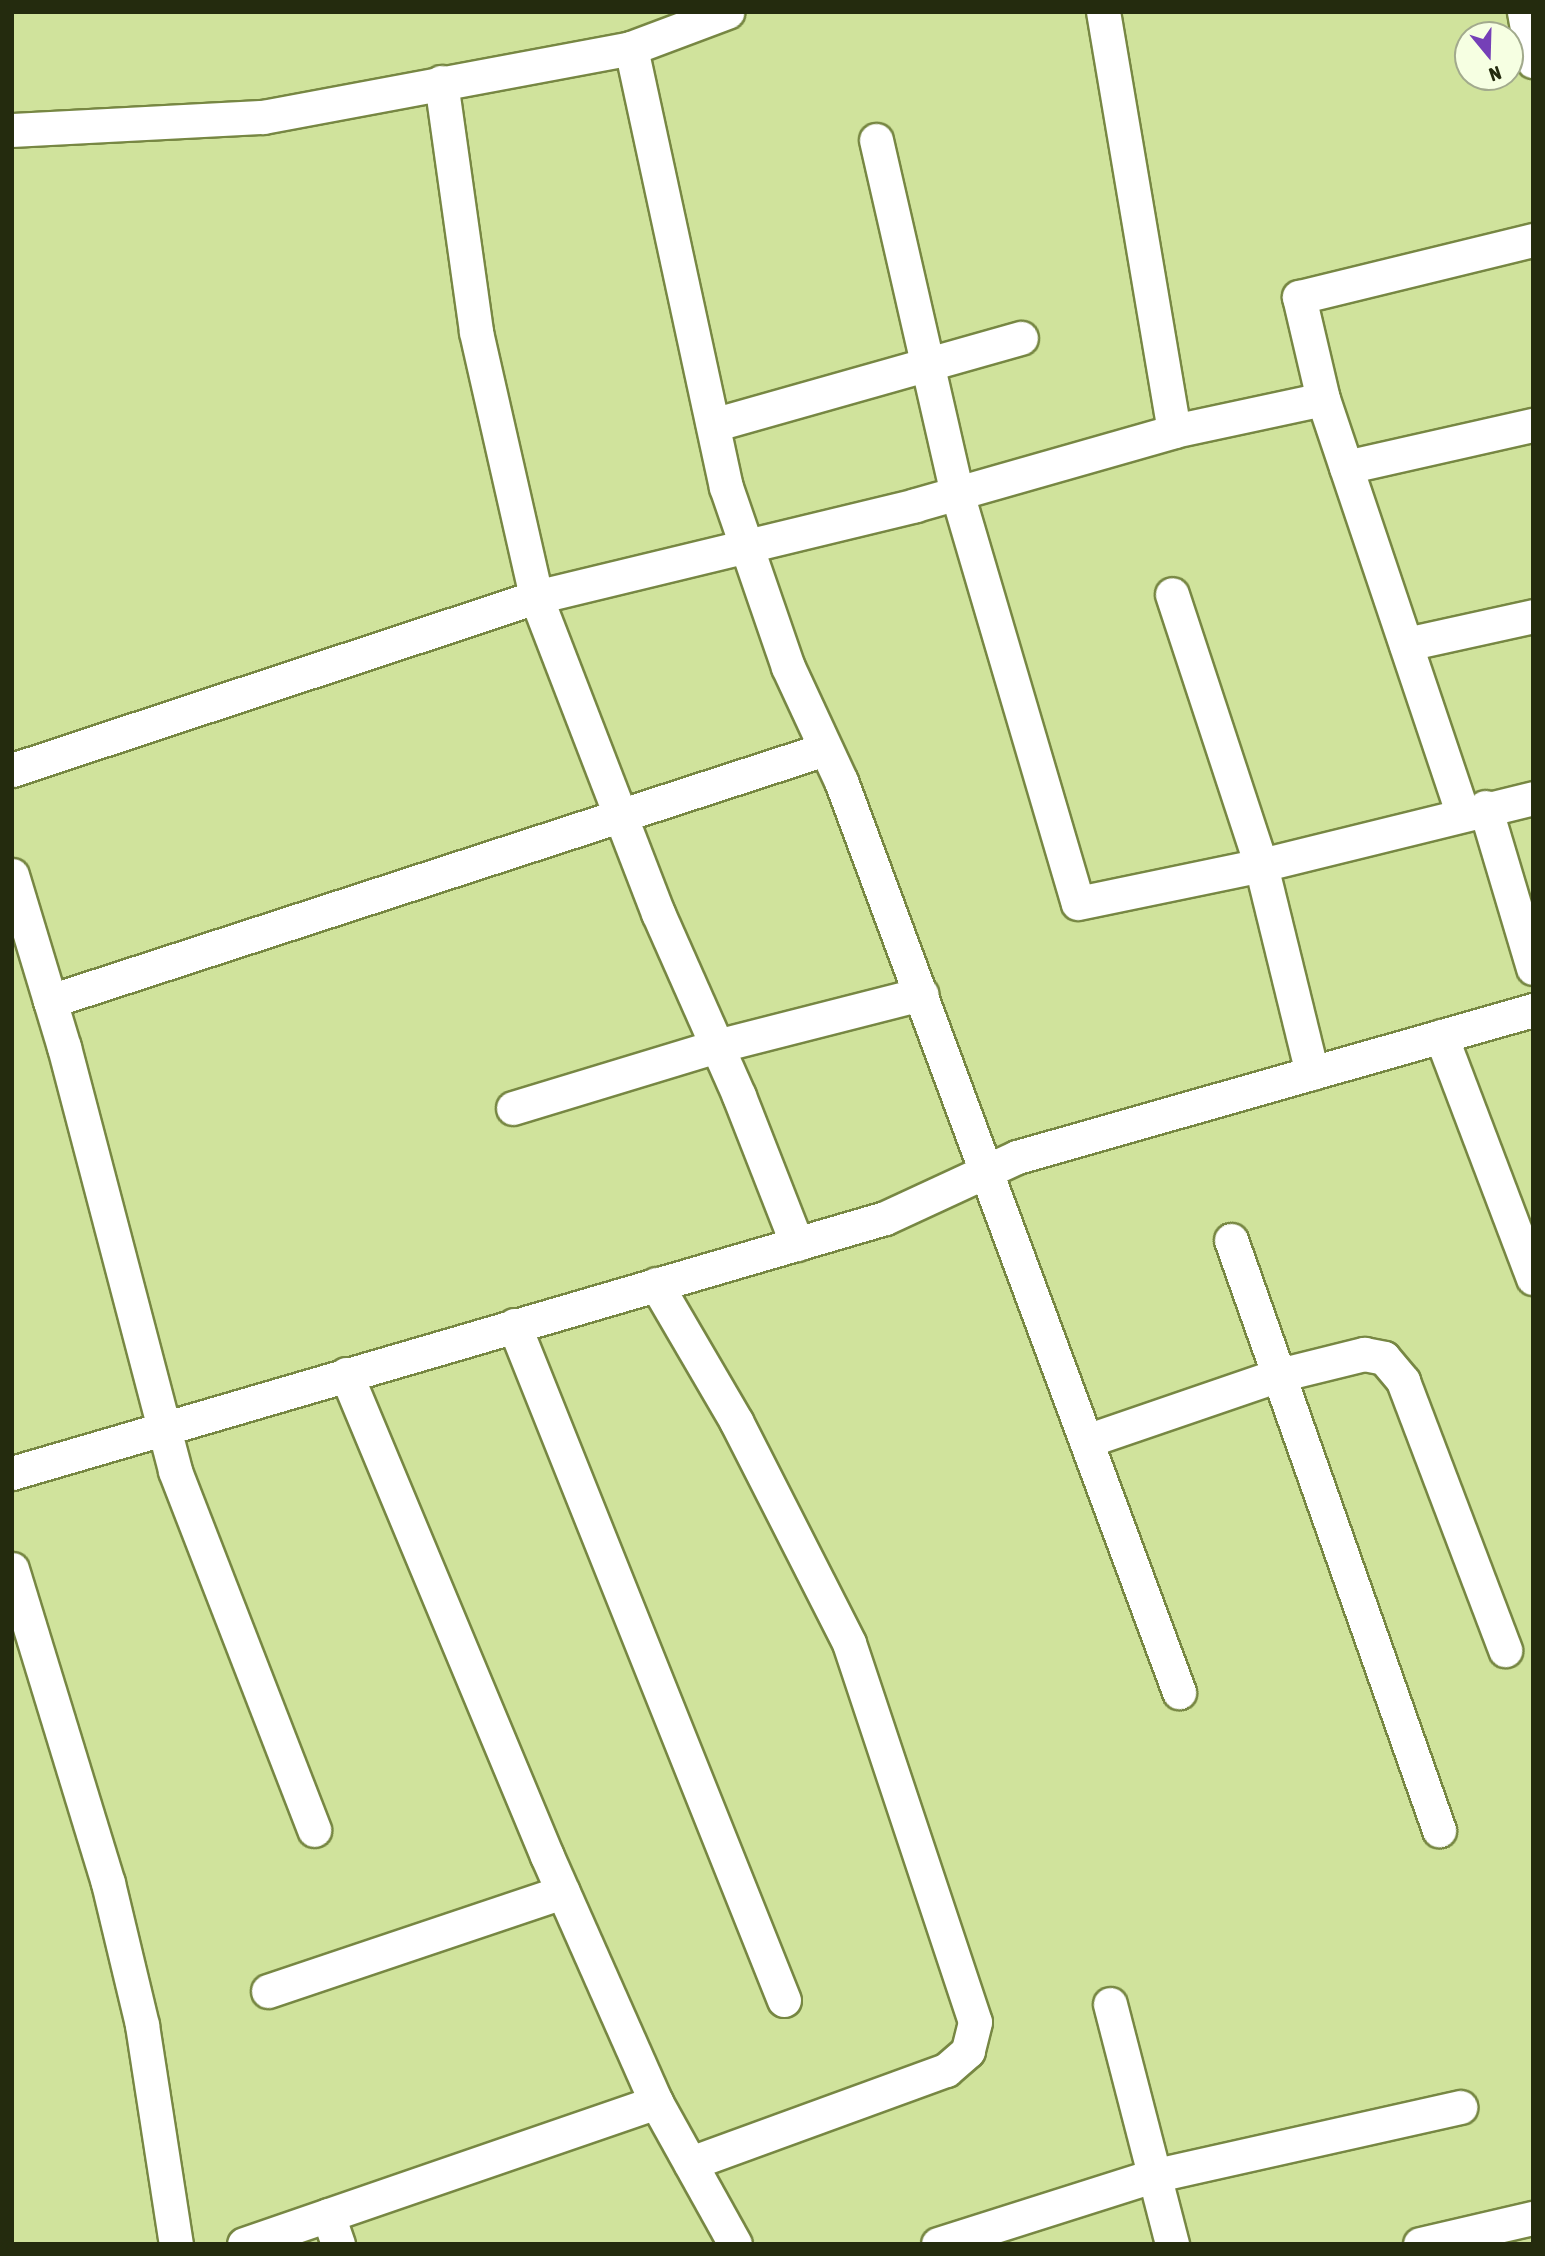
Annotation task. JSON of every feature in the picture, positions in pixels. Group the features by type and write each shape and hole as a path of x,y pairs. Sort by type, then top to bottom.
{"street":[{"path":"12,130 263,117 631,48 727,12"},
{"path":"1103,12 1174,431"},
{"path":"1524,12 1533,61"},
{"path":"631,48 726,487 788,667 841,781 1180,1692"},
{"path":"441,82 476,332 536,597 620,815 797,1244"},
{"path":"876,140 957,493 1078,903 1261,865 1474,810 1533,798"},
{"path":"1533,240 1299,296 1323,399 1406,644 1474,810 1533,968"},
{"path":"713,425 928,367 1021,338"},
{"path":"12,770 536,597 957,493 1174,431 1323,399"},
{"path":"1346,467 1533,425"},
{"path":"1172,594 1261,865 1312,1073"},
{"path":"1406,644 1533,616"},
{"path":"50,1001 825,749"},
{"path":"12,875 50,1001 175,1471 314,1830"},
{"path":"513,1108 717,1046 921,994"},
{"path":"12,1473 165,1431 346,1374 885,1218 1017,1157 1533,1010"},
{"path":"1441,1036 1533,1278"},
{"path":"1231,1240 1439,1830"},
{"path":"656,1284 743,1433 849,1643 975,2022 968,2051 946,2070 690,2163"},
{"path":"514,1325 784,2000"},
{"path":"1087,1441 1279,1375 1364,1354 1384,1359 1403,1381 1505,1650"},
{"path":"346,1374 563,1892 656,2102 735,2244"},
{"path":"12,1569 111,1896 142,2025 176,2244"},
{"path":"268,1991 563,1892"},
{"path":"1110,2004 1152,2176 1172,2244"},
{"path":"244,2244 333,2229 656,2102"},
{"path":"938,2244 1152,2176 1460,2107"},
{"path":"1420,2244 1533,2218"}]}
